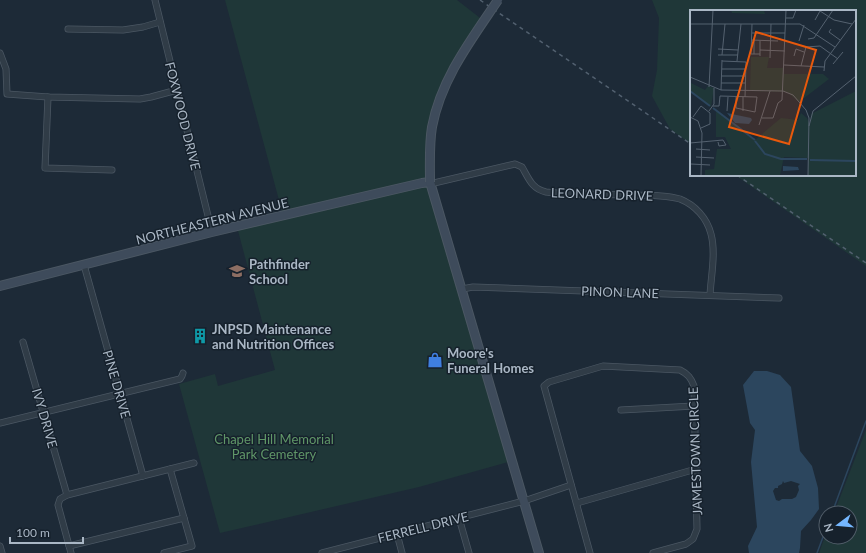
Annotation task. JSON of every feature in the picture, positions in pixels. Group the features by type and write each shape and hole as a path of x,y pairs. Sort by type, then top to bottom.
{"main road":[{"path":"498,0 459,58 438,102 430,143 430,182 539,553"},
{"name":"NORTHEASTERN AVENUE","path":"0,286 212,232 430,182"}],"street":[{"name":"FOXWOOD DRIVE","path":"155,0 212,232"},
{"path":"68,29 123,30 143,27 160,22"},
{"path":"0,53 6,69 6,94 48,97 140,98 151,97 177,90"},
{"path":"48,97 45,168 112,170"},
{"name":"LEONARD DRIVE","path":"430,182 434,183 515,164 522,167 528,180 536,189 546,192 644,195 680,199 700,213 705,220 710,233 713,249 710,295"},
{"name":"PINE DRIVE","path":"84,265 143,476"},
{"name":"PINON LANE","path":"462,290 473,287 779,298"},
{"name":"IVY DRIVE","path":"23,342 67,495"},
{"name":"JAMESTOWN CIRCLE","path":"572,485 544,386 549,382 603,366 680,370 692,379 694,386 697,528 693,539 686,544 653,553"},
{"path":"0,423 180,379 182,372"},
{"path":"621,410 694,406"},
{"path":"71,553 58,505 60,498 194,463"},
{"path":"164,553 192,546 170,469"},
{"path":"577,503 696,469"},
{"path":"572,485 590,553"},
{"name":"FERRELL DRIVE","path":"322,553 335,551 524,501 572,485"},
{"path":"69,546 184,518"},
{"path":"459,518 469,553"},
{"path":"397,534 402,553"},
{"path":"0,546 2,553"}],"green space":[{"name":"Chapel Hill Memorial Park Cemetery","path":"225,0 457,0 484,21 438,102 430,170 512,461 419,487 220,533 179,384 215,374 218,386 275,370 237,227 283,215"},
{"path":"652,0 866,0 866,266 736,176 856,176 856,10 690,10 690,143 670,129 652,96 657,70 659,18"},
{"path":"866,430 866,553 819,553 822,545 858,545 858,505 837,505"}],"water":[{"path":"754,371 767,371 780,375 791,387 800,451 812,466 818,488 818,510 801,531 799,553 749,553 748,546 757,527 751,462 755,430 750,423 743,385","holes":["783,481 784,483 791,481 800,484 798,486 799,490 796,497 792,499 782,499 779,501 776,500 773,491 775,488 778,488"]}],"waterway":[{"path":"835,505 866,421"},
{"path":"817,553 820,545"}],"railway":[{"path":"480,0 690,143"},
{"path":"738,176 866,263"}],"place":[{"name":"Pathfinder School","path":"237,271"},
{"name":"JNPSD Maintenance and Nutrition Offices","path":"200,336"},
{"name":"Moore's Funeral Homes","path":"435,360"}]}
